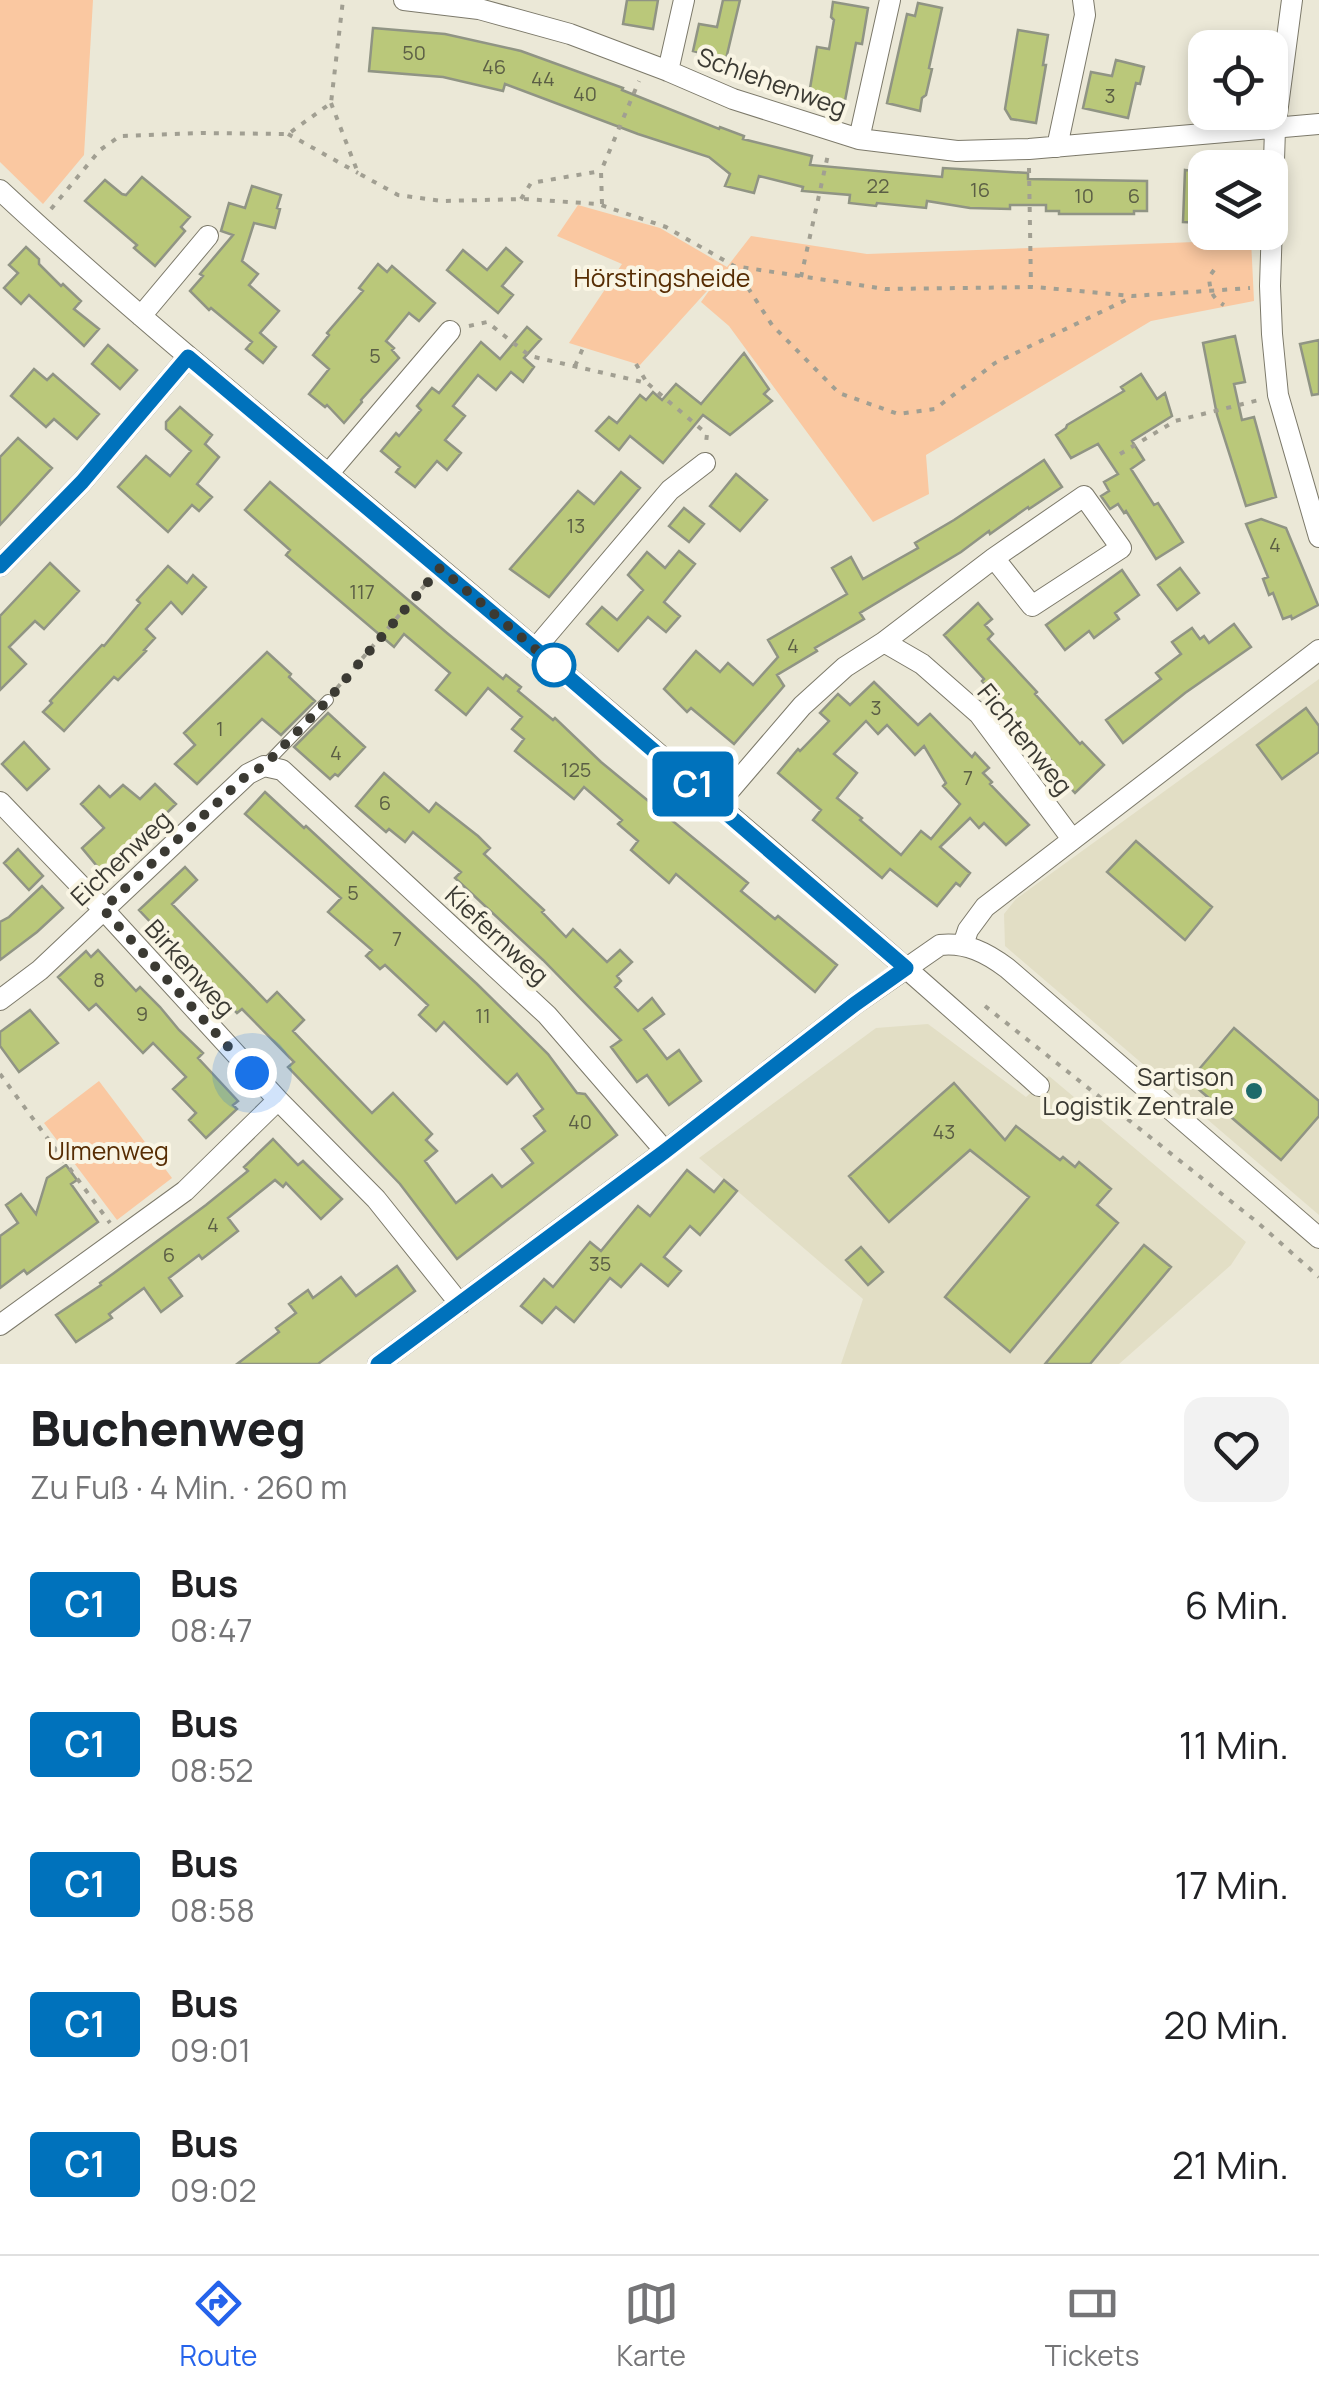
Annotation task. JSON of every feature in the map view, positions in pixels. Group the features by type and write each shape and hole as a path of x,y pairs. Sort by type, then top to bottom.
{"street":[{"name":"Schlehenweg","path":"404,0 480,5 668,70 733,99 859,139 957,151 1057,148 1264,130"},
{"name":"Schlehenweg","path":"668,70 684,0"},
{"name":"Schlehenweg","path":"859,139 890,0"},
{"path":"1057,148 1085,16 1084,0"},
{"path":"1288,32 1292,0"},
{"name":"Schlehenweg","path":"1288,128 1319,124"},
{"path":"1276,130 1270,286 1278,395 1319,537"},
{"path":"0,190 188,357 535,649 1039,1086"},
{"path":"141,316 208,236"},
{"path":"328,474 450,331"},
{"path":"0,566 82,482 188,357"},
{"path":"535,649 670,490 705,462"},
{"path":"717,805 802,706 845,667 884,642 994,558 1084,496 1121,548 1032,606 994,558"},
{"name":"Fichtenweg","path":"884,642 922,664 979,714 1072,838"},
{"path":"963,946 968,930 985,907 1319,650"},
{"name":"Eichenweg","path":"0,1000 40,970 248,774 273,768"},
{"name":"Kiefernweg","path":"273,768 547,1015 664,1152"},
{"name":"Birkenweg","path":"0,802 278,1100 376,1199 460,1304"},
{"path":"378,1364 664,1152 855,1004 940,946 963,946 991,956 1007,968 1319,1238"},
{"path":"0,1325 185,1190 278,1100"}],"lane":[{"path":"273,768 328,700"}],"path":[{"path":"343,0 331,103 358,173"},
{"path":"602,206 601,171 647,63"},
{"path":"288,134 331,103"},
{"path":"801,276 833,131"},
{"path":"38,225 100,150 120,136 288,134 398,195 442,201 521,199 602,206 666,227 734,266 885,290 1032,287 1132,296 1270,286"},
{"path":"1029,148 1032,287"},
{"path":"521,199 531,182 601,171"},
{"path":"734,266 771,323 839,394 898,414 935,408 996,363 1132,296"},
{"path":"1214,270 1208,277 1210,290 1215,300 1224,305"},
{"path":"450,331 487,322 530,356 647,383"},
{"path":"575,366 583,348"},
{"path":"636,364 647,383 707,434 705,462"},
{"path":"1120,454 1175,422 1278,395"},
{"path":"328,700 440,568"},
{"path":"983,1005 1256,1222 1319,1277"},
{"path":"0,1074 120,1238"}],"shaded area":[{"path":"1319,679 1319,1215 1005,946 1004,914 1016,899"},
{"path":"928,1024 1026,1097 1049,1076 1246,1242 1231,1265 1119,1364 841,1364 863,1299 699,1158 876,1028"}],"green space":[{"path":"0,0 93,0 84,155 43,204 0,162"},
{"name":"Hörstingsheide","path":"578,205 660,228 727,267 751,236 867,254 1188,242 1188,250 1251,250 1254,301 1151,321 926,455 929,494 873,522 729,326 701,302 716,281 640,365 569,343 622,264 557,236"},
{"name":"Ulmenweg","path":"99,1081 172,1178 117,1220 44,1123"}],"building":[{"path":"627,0 658,0 653,29 623,24"},
{"path":"723,0 740,0 726,59 693,51 699,24 717,27"},
{"path":"833,2 868,8 862,44 856,43 844,106 808,100 817,47 829,49"},
{"path":"918,3 942,8 920,111 887,103 907,14 915,16"},
{"path":"373,28 445,34 521,51 623,88 744,136 743,139 812,156 810,165 942,177 943,168 1028,173 1028,179 1147,181 1147,211 1059,214 1046,211 1046,205 970,208 927,201 926,208 877,203 876,206 849,203 850,195 802,191 803,187 759,176 754,193 725,186 730,174 709,157 505,84 503,91 443,77 369,71"},
{"path":"1018,30 1048,35 1036,123 1011,119 1005,109"},
{"path":"1116,60 1144,67 1128,118 1083,108 1091,72 1112,76"},
{"path":"1185,170 1188,222 1183,222"},
{"path":"142,177 190,217 181,227 185,231 155,266 134,248 137,245 85,201 105,180 126,195"},
{"path":"252,186 281,195 275,228 254,223 242,261 258,274 249,285 279,311 260,333 276,347 263,363 246,349 252,342 190,291 233,235 221,231 229,203 245,208"},
{"path":"26,247 61,286 81,301 74,309 99,329 84,346 29,295 21,304 4,288 18,273 9,265"},
{"path":"506,248 522,262 502,286 513,295 498,313 447,270 463,250 487,270"},
{"path":"378,264 387,272 392,266 435,303 419,321 409,313 386,341 399,358 344,423 327,405 309,394 329,369 313,355 363,291 359,288"},
{"path":"527,327 541,339 524,358 534,367 523,382 511,372 496,390 478,375 453,406 465,416 445,440 461,453 447,470 437,461 415,487 396,472 400,467 381,451 421,410 417,406 432,388 439,393 481,342 500,359"},
{"path":"1235,336 1245,382 1234,384 1242,420 1254,417 1276,497 1246,506 1217,415 1203,343"},
{"path":"1319,340 1319,394 1312,395 1300,344"},
{"path":"108,345 137,370 120,389 92,364"},
{"path":"744,353 769,389 764,394 772,401 730,435 703,415 663,463 630,436 619,450 596,431 609,417 617,423 640,395 646,400 653,392 662,400 676,384 701,404"},
{"path":"34,369 47,380 53,374 99,414 77,439 54,419 46,427 11,396"},
{"path":"1141,374 1157,399 1165,393 1172,416 1132,441 1144,460 1131,469 1183,542 1156,559 1126,511 1118,504 1110,509 1101,496 1109,491 1104,482 1118,474 1098,444 1071,458 1056,435 1124,391 1121,387"},
{"path":"180,407 212,435 205,444 219,457 197,484 212,497 199,511 192,505 168,532 118,487 146,456 170,476 191,451 166,429 166,422"},
{"path":"18,438 52,468 0,525 0,457"},
{"path":"1044,460 1062,487 860,613 864,619 777,675 784,686 734,744 691,708 687,712 664,689 696,651 720,672 728,663 753,685 778,657 768,640 847,594 832,568 851,557 863,579 918,548 915,543"},
{"path":"621,472 640,488 549,597 510,569 578,491 594,504"},
{"path":"736,474 767,500 740,531 710,506"},
{"path":"270,482 503,679 506,675 521,687 518,691 748,883 741,891 837,965 815,992 676,874 669,883 631,850 638,841 618,824 622,820 584,787 574,799 515,751 524,739 512,729 522,717 488,688 466,715 436,690 450,673 404,634 394,647 286,555 290,550 245,510"},
{"path":"684,508 704,524 689,542 669,526"},
{"path":"1261,519 1286,528 1318,605 1292,619 1283,619 1263,579 1268,577 1246,524"},
{"path":"679,551 695,564 664,602 680,616 666,632 648,617 618,651 587,624 602,607 617,620 643,590 628,575 647,552 665,568"},
{"path":"50,563 79,591 44,629 35,621 9,647 26,664 0,690 0,616"},
{"path":"168,566 187,583 193,575 206,587 182,614 171,602 146,629 155,638 146,651 118,680 114,677 64,731 43,712 104,646"},
{"path":"1180,568 1199,593 1177,610 1158,585"},
{"path":"1122,570 1139,595 1115,613 1119,619 1094,638 1089,631 1065,650 1046,625"},
{"path":"978,603 992,619 985,625 993,634 988,639 1080,744 1104,765 1075,793 944,635"},
{"path":"1234,624 1251,647 1123,743 1106,720 1161,679 1156,673 1181,654 1172,642 1192,628 1209,643"},
{"path":"267,652 315,701 281,735 262,719 197,784 175,764 195,745 184,733"},
{"path":"874,682 918,725 930,714 972,757 975,753 989,768 983,773 990,784 1029,825 1006,845 984,823 979,828 970,818 940,847 970,873 937,906 890,869 882,878 813,820 821,810 778,773 829,721 820,713 838,694 850,705","holes":["866,721 878,734 887,725 915,755 924,746 946,783 943,786 960,804 931,839 921,831 901,855 837,798 857,773 834,754"]},
{"path":"1306,708 1319,726 1319,752 1282,779 1257,745"},
{"path":"328,713 365,747 338,776 330,779 294,747"},
{"path":"24,742 49,769 27,790 2,764"},
{"path":"384,773 429,812 436,803 478,836 490,848 484,854 544,910 566,937 573,929 607,962 620,950 632,962 617,976 621,981 615,987 638,1011 652,998 664,1014 644,1029 667,1059 679,1050 701,1081 669,1105 647,1075 637,1082 611,1047 621,1040 455,878 461,872 413,832 405,842 389,829 386,832 356,806"},
{"path":"155,784 176,804 101,871 82,848 104,828 81,804 99,786 110,797 123,785 140,799"},
{"path":"265,792 477,984 548,1054 577,1093 585,1094 617,1135 457,1259 400,1184 288,1067 294,1062 242,1009 237,1013 139,910 185,867 197,880 172,904 267,1002 277,992 304,1020 293,1031 372,1113 393,1093 432,1134 426,1140 437,1151 425,1161 456,1203 492,1175 502,1187 533,1163 522,1149 545,1131 534,1116 543,1109 517,1074 507,1084 444,1022 436,1031 419,1015 428,1005 385,965 380,969 366,956 372,950 328,912 341,898 245,814"},
{"path":"1136,841 1212,907 1185,940 1107,872"},
{"path":"18,849 43,876 29,890 4,863"},
{"path":"42,886 63,908 0,960 0,922"},
{"path":"98,950 203,1053 198,1058 238,1101 233,1105 237,1109 206,1138 189,1120 196,1113 173,1089 186,1077 153,1043 143,1053 96,1004 89,1010 58,977 86,951 91,957"},
{"path":"30,1010 58,1043 19,1072 0,1046 0,1032"},
{"name":"Sartison Logistik Zentrale","path":"1234,1028 1319,1101 1319,1116 1281,1160 1189,1081"},
{"path":"954,1083 1005,1140 1016,1126 1060,1160 1063,1157 1075,1167 1079,1162 1111,1189 1097,1205 1118,1223 1010,1352 945,1297 1029,1197 970,1150 889,1222 849,1176"},
{"path":"273,1139 298,1165 303,1161 342,1199 321,1219 286,1183 283,1187 275,1180 228,1218 238,1231 169,1278 182,1296 161,1312 144,1288 109,1314 112,1318 76,1342 56,1315 248,1171 244,1167"},
{"path":"66,1165 77,1180 71,1184 98,1222 27,1274 24,1270 0,1288 0,1236 18,1223 6,1205 21,1194 36,1214 47,1178"},
{"path":"687,1170 714,1192 724,1180 737,1191 700,1235 690,1226 664,1257 681,1271 668,1286 641,1264 621,1287 610,1278 574,1322 556,1307 542,1323 521,1306 544,1279 553,1287 590,1242 601,1251 638,1206 650,1216"},
{"path":"1144,1245 1171,1267 1090,1364 1045,1364"},
{"path":"861,1247 883,1272 868,1285 846,1260"},
{"path":"397,1266 415,1291 318,1364 237,1364 279,1332 276,1328 296,1313 289,1304 308,1290 313,1298 341,1277 356,1296"}],"bus line":[{"name":"C1","path":"0,566 82,482 188,357 906,968 378,1364"}],"place":[{"name":"Sartison Logistik Zentrale","path":"1254,1091"}],"route":[{"path":"252,1073 103,909 248,774 264,766 328,700 440,568 554,665"}]}
